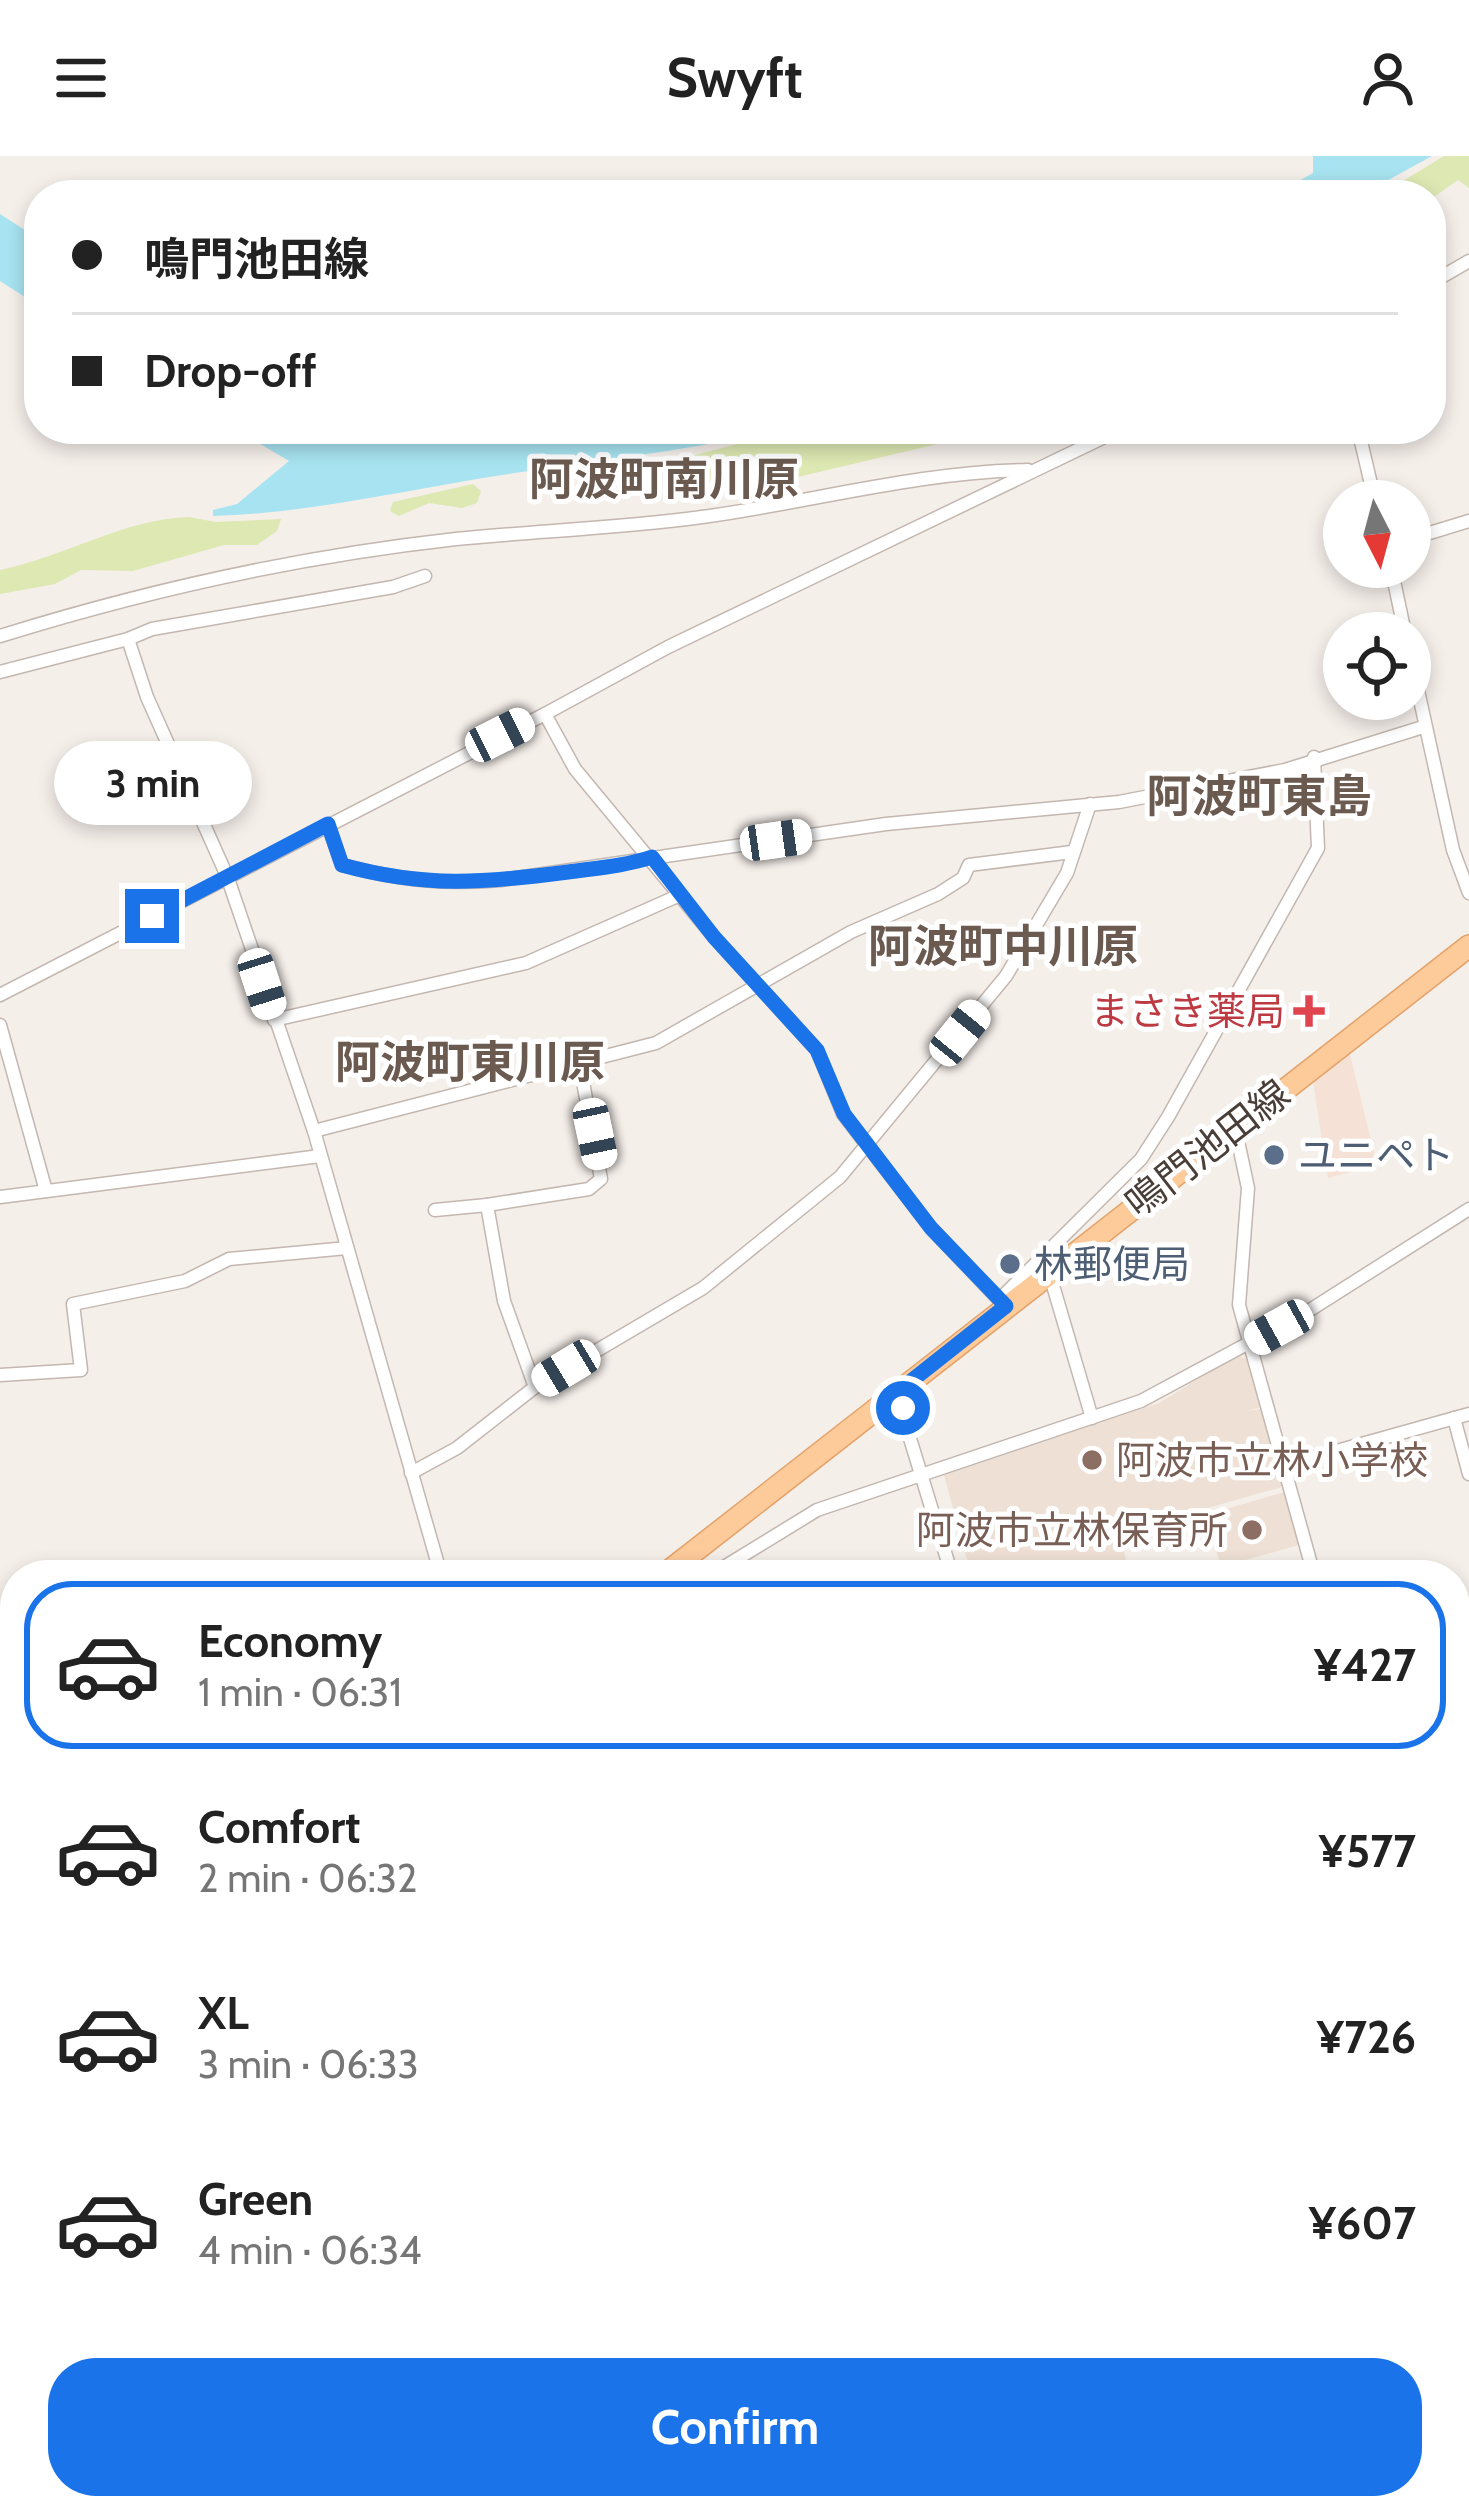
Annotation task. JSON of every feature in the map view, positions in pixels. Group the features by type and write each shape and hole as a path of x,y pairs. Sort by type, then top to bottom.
{"main road":[{"name":"鳴門池田線","path":"683,1560 1003,1303 1469,946"}],"street":[{"path":"0,995 668,647 1087,444"},
{"path":"1362,444 1370,480"},
{"path":"0,636 185,586 313,561 452,540 702,517 908,478 1028,470"},
{"path":"1431,533 1469,521"},
{"path":"0,672 152,629 393,587 425,576"},
{"path":"128,639 147,697 227,876 314,1131 437,1560"},
{"path":"545,714 575,769 817,1050 828,1067 832,1095 931,1228 1003,1303 1130,1171 1168,1117 1318,848 1314,758"},
{"path":"1423,720 1469,893"},
{"path":"328,824 342,865 421,883 501,880 986,812 1090,804 1247,779 1424,727"},
{"path":"411,1473 457,1448 535,1387 734,1265 840,1177 1006,976 1066,873 1090,804"},
{"path":"314,1131 656,1043 851,932 938,893 962,878 969,865 1072,852"},
{"path":"274,1020 526,963 680,895"},
{"path":"0,1025 46,1191"},
{"path":"434,1210 589,1189 601,1179 580,1066"},
{"path":"1234,1126 1249,1188 1238,1282 1248,1343 1309,1560"},
{"path":"0,1197 320,1156"},
{"path":"487,1204 504,1301 535,1387"},
{"path":"735,1560 805,1516 1141,1401 1248,1343 1469,1209"},
{"path":"0,1375 81,1370 74,1304 185,1281 230,1259 346,1248"},
{"path":"1049,1272 1092,1418"},
{"path":"896,1393 948,1560"},
{"path":"1283,1466 1469,1414"},
{"path":"1454,1418 1469,1474"}],"shaded area":[{"path":"1349,1050 1377,1165 1328,1178 1313,1082"},
{"name":"阿波市立林小学校","path":"1237,1355 1248,1360 1262,1407 1246,1411 1261,1409 1282,1487 1119,1533 1126,1560 967,1560 944,1475 1159,1403"},
{"name":"阿波市立林保育所","path":"1284,1492 1299,1545 1246,1560 1219,1560 1206,1515"}],"green space":[{"path":"1444,156 1469,156 1469,188 1458,180 1446,188 1446,180 1405,180"},
{"path":"737,444 938,444 781,481 746,487 702,481 691,496 671,490 669,476 676,468 692,465 695,455"},
{"path":"473,484 481,491 477,503 462,508 429,503 399,516 390,511 393,502"},
{"path":"189,517 216,522 281,519 277,531 257,545 224,545 133,571 81,570 55,584 0,594 0,570 141,524"}],"water":[{"path":"1313,156 1432,156 1388,180 1301,180 1313,173"},
{"path":"0,214 24,229 24,296 0,281"},
{"path":"260,444 706,444 322,506 213,516 213,510 237,504 289,461"}],"place":[{"name":"まさき薬局","path":"1309,1011"},
{"name":"ユニペト","path":"1274,1155"},
{"name":"林郵便局","path":"1010,1264"},
{"name":"阿波市立林小学校","path":"1092,1460"},
{"name":"阿波市立林保育所","path":"1252,1530"}],"district":[{"name":"阿波町南川原","path":"664,479"},
{"name":"阿波町東島","path":"1259,796"},
{"name":"阿波町中川原","path":"1003,946"},
{"name":"阿波町東川原","path":"470,1062"}],"route":[{"path":"152,916 328,824 342,865 399,880 444,885 652,857 714,937 817,1050 828,1067 832,1095 844,1114 931,1228 1006,1306 896,1393 903,1408"}]}
